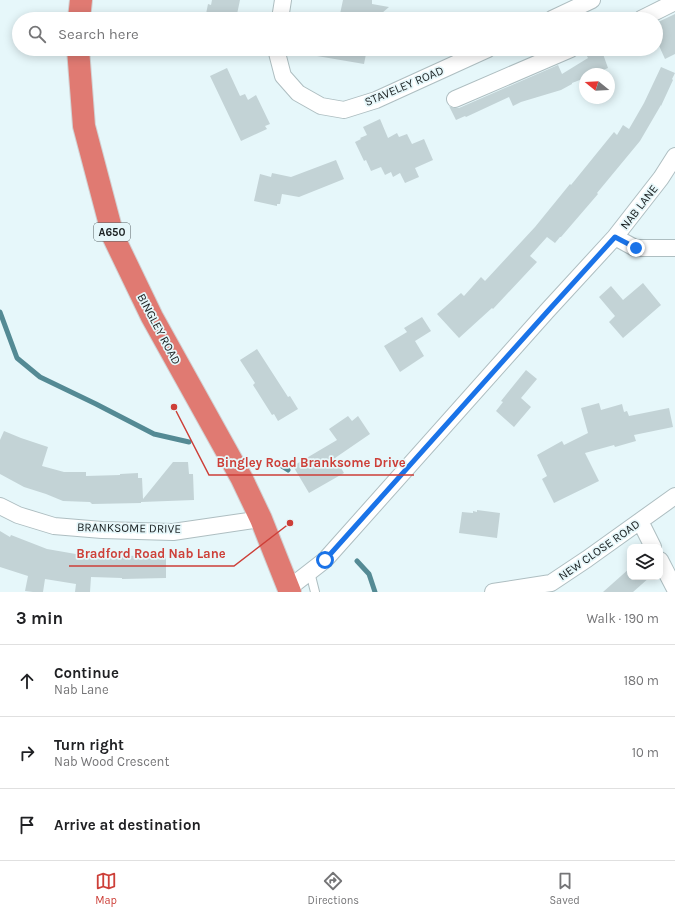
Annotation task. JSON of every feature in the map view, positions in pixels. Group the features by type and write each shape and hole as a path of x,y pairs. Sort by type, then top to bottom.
{"highway":[{"path":"80,12 81,0"},
{"name":"BINGLEY ROAD","path":"79,56 84,126 113,236 152,316 242,479 262,519 289,590"}],"street":[{"path":"281,12 283,0"},
{"path":"567,12 592,0"},
{"path":"655,12 675,2"},
{"name":"STAVELEY ROAD","path":"278,56 283,76 298,93 321,106 344,110 376,100 473,56"},
{"path":"456,99 555,56"},
{"name":"NAB LANE","path":"289,590 325,560 615,237 661,178 675,156"},
{"path":"615,237 636,248 675,248"},
{"name":"NEW CLOSE ROAD","path":"493,592 551,582 587,559 675,496"},
{"name":"BRANKSOME DRIVE","path":"0,506 18,515 54,526 102,530 173,532 262,519"},
{"path":"640,521 652,544"},
{"path":"663,566 675,589"}],"lane":[{"path":"310,572 315,592"}],"building":[{"path":"212,0 240,0 237,12 206,12 208,4 211,5"},
{"path":"343,0 372,0 372,4 389,7 383,12 340,12"},
{"path":"675,14 675,54 665,59 663,55 663,20"},
{"path":"317,56 366,56 364,64"},
{"path":"587,56 604,56 608,68 579,68 579,80 561,90 521,102 513,106 509,97 466,117 465,116 456,120 449,106 459,108 558,65 562,74 588,58"},
{"path":"661,67 675,73 661,106 640,141 597,193 598,194 561,237 555,243 547,237 530,256 537,262 493,309 492,308 459,338 437,314 461,293 464,296 481,277 485,281 535,227 614,132 617,135 623,125 629,129 644,103"},
{"path":"227,68 240,96 245,94 248,100 256,95 270,124 265,126 267,129 241,141 210,76"},
{"path":"380,119 388,138 397,133 399,137 407,134 412,144 424,139 433,160 415,168 419,177 405,183 400,173 393,177 391,172 385,175 381,167 371,171 366,160 364,161 355,142 367,135 363,127"},
{"path":"336,160 344,179 299,197 282,194 280,204 277,204 277,206 254,201 260,174 271,177 272,173 291,177"},
{"path":"643,283 661,305 623,338 609,322 615,316 599,297 611,286 623,300"},
{"path":"422,317 431,331 415,341 424,356 400,372 384,346 407,332 404,328"},
{"path":"257,349 288,397 290,396 298,409 278,421 274,414 272,415 253,385 255,383 240,360"},
{"path":"526,370 537,379 521,398 531,407 514,427 496,411 503,402 501,401"},
{"path":"599,403 601,410 622,404 624,412 627,411 629,416 669,408 673,427 634,435 636,441 585,453 599,481 554,503 542,479 547,476 537,455 562,441 564,445 588,433 581,408"},
{"path":"348,416 352,421 358,416 370,434 335,458 344,473 309,493 293,466 337,440 329,429"},
{"path":"4,431 48,447 42,466 64,472 86,472 86,476 138,473 138,478 142,478 143,499 173,462 188,462 189,474 193,474 194,500 92,504 90,502 63,501 24,487 0,474 0,440"},
{"path":"477,510 500,513 497,538 459,533 462,512 473,513 473,511 477,512"},
{"path":"0,531 10,537 11,535 47,549 93,557 94,554 136,556 136,554 166,554 166,578 122,579 91,577 90,592 75,592 76,584 45,579 43,592 25,591 28,576 0,567"},
{"path":"627,571 627,580 647,580 633,592 603,592"}],"waterway":[{"path":"0,312 17,358 40,377 154,434 189,442"},
{"path":"280,465 288,470"},
{"path":"357,561 369,574 375,592"}],"place":[{"name":"Bingley Road Branksome Drive","path":"174,407"},
{"name":"Bradford Road Nab Lane","path":"290,523"}],"route":[{"path":"325,560 615,237 636,248"}]}
